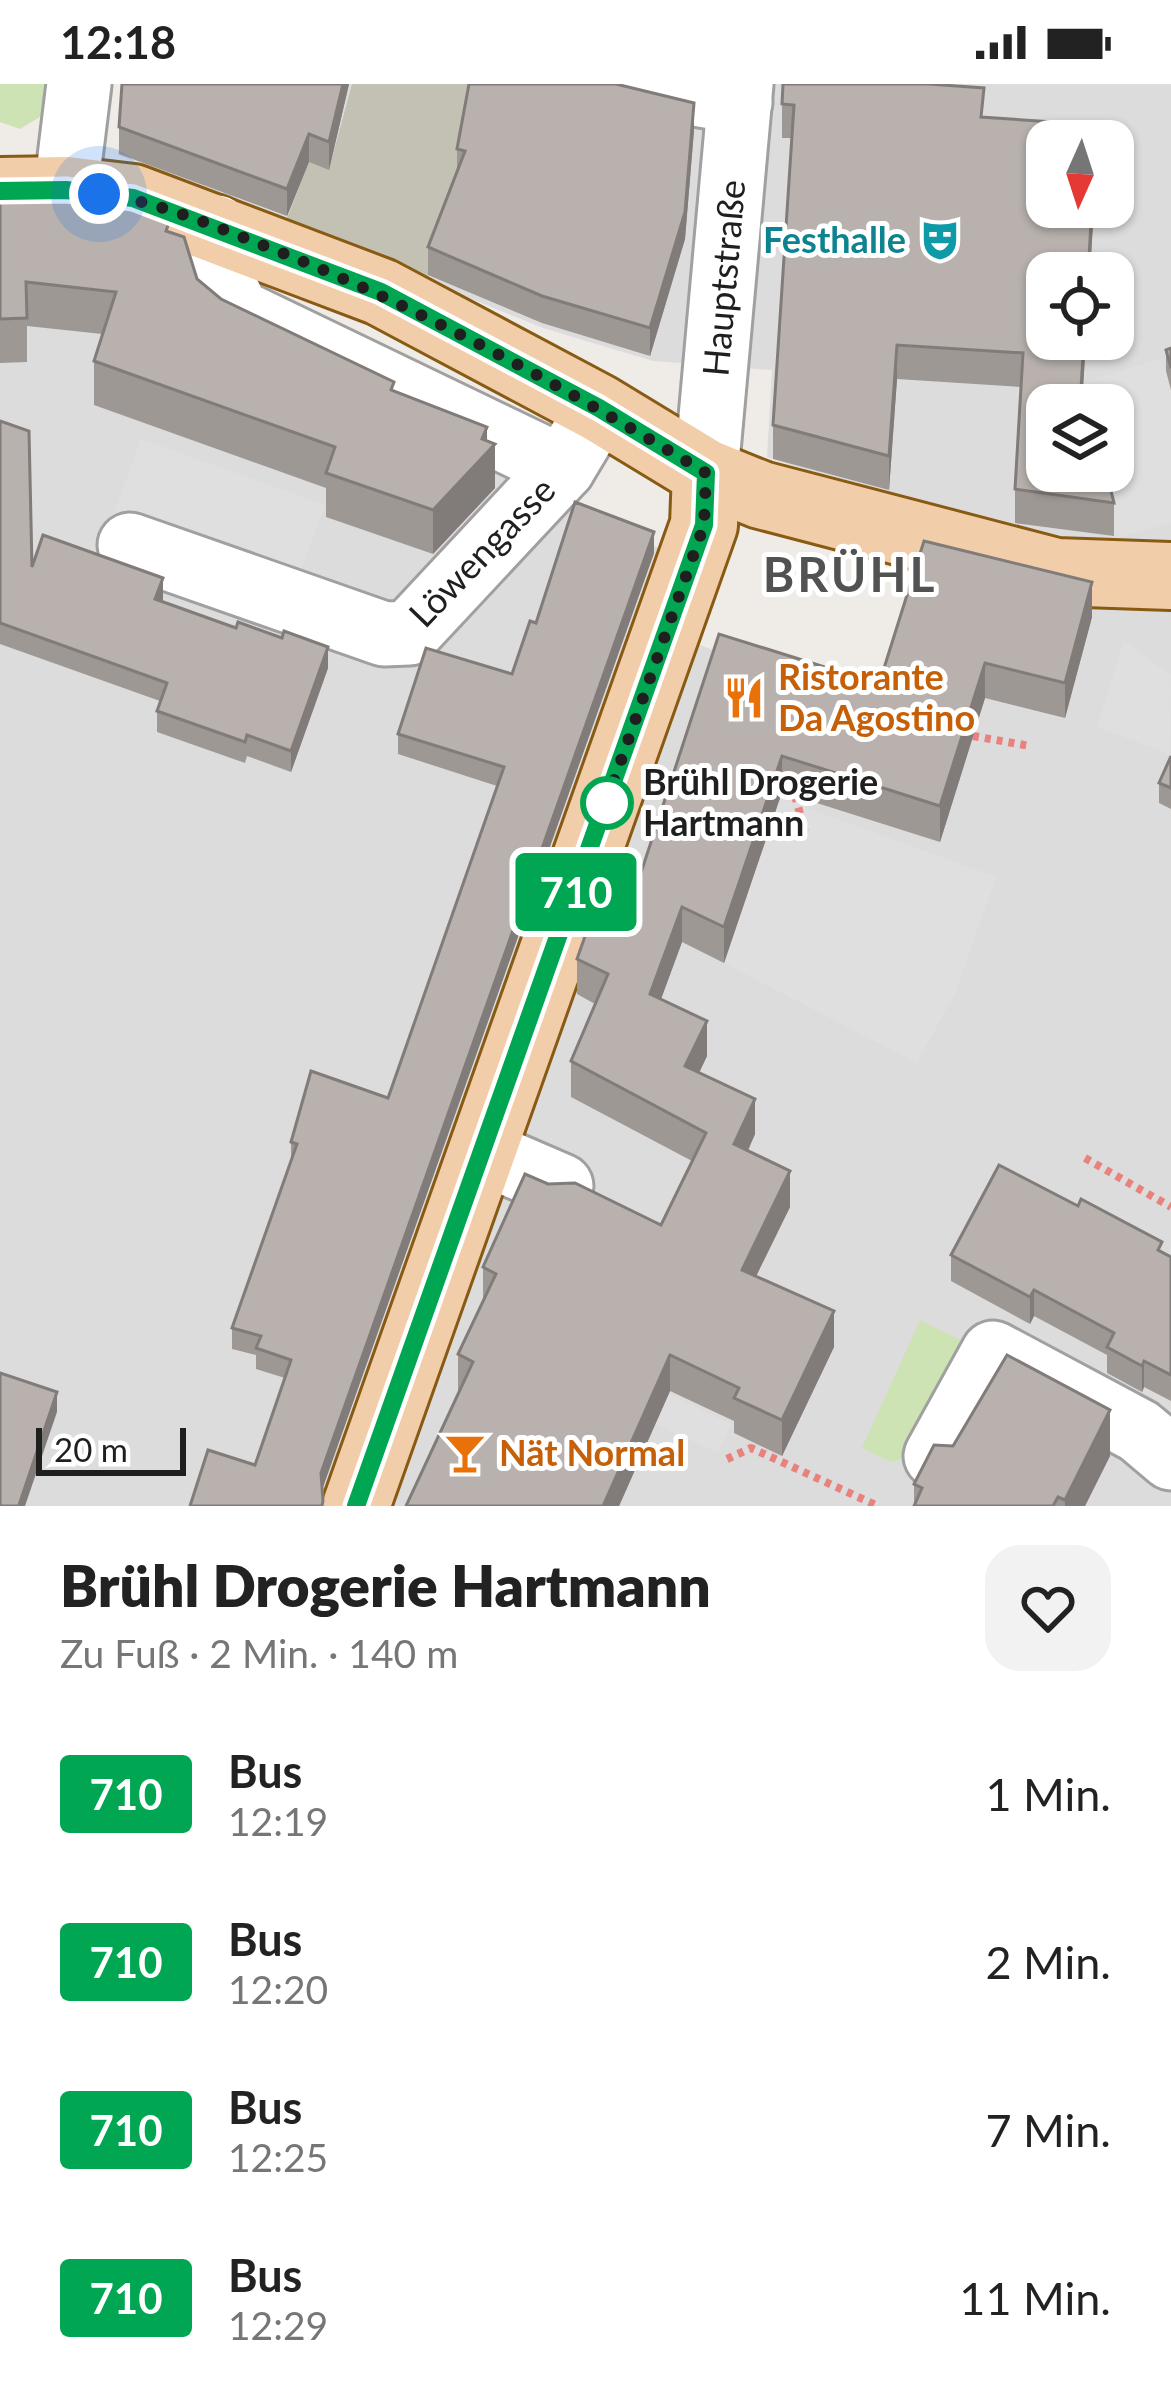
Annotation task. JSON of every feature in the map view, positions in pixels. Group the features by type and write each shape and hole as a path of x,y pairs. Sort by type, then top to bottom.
{"main road":[{"path":"0,191 66,190 133,198 381,292 599,408 706,473 761,495 1056,572 1171,575"},
{"path":"356,1506 704,525 706,473"}],"street":[{"path":"66,190 79,84"},
{"path":"639,84 741,93"},
{"name":"Hauptstraße","path":"706,473 741,93"},
{"path":"217,227 211,255 237,311 563,468"},
{"name":"Löwengasse","path":"130,544 383,634 409,633 563,468 599,408"},
{"path":"484,1154 561,1186"},
{"path":"936,1456 994,1353 1139,1431 1171,1458"}],"path":[{"path":"973,736 1030,746"},
{"path":"795,796 805,831"},
{"path":"1085,1158 1171,1207"},
{"path":"727,1459 752,1448 878,1506"}],"shaded area":[{"path":"124,84 1171,84 1171,1506 0,1506 0,238 25,237 666,552 645,626 874,706 933,512 767,457 772,370 653,361 543,328 118,155"},
{"path":"352,84 475,84 451,216 427,278 285,223 309,162 329,169"},
{"path":"1163,358 1171,390 1171,523 1115,538 1103,492 1134,492 1134,384 1084,382"},
{"path":"141,439 325,505 297,581 113,516"},
{"path":"1124,641 1171,675 1170,754 1097,727"},
{"path":"780,798 996,877 956,991 917,1063 724,963"},
{"path":"669,1394 731,1424 718,1453 655,1424"}],"green space":[{"path":"0,84 50,84 48,112 20,129 0,122"},
{"path":"920,1320 976,1348 925,1451 891,1462 862,1448"}],"building":[{"path":"122,84 343,84 329,142 309,134 287,189 119,127"},
{"path":"469,84 616,84 694,103 685,212 650,328 542,296 428,247 465,151 457,149"},
{"name":"Festhalle","path":"783,84 929,84 984,88 981,117 1026,120 1026,228 1091,228 1089,252 1026,252 1026,360 1083,360 1081,384 1026,384 1026,491 1015,489 1023,353 897,345 889,456 773,425 794,105 782,104"},
{"path":"0,198 139,209 170,220 166,231 184,237 197,279 221,299 394,382 391,390 487,427 482,439 495,444 433,510 326,473 335,447 94,361 116,292 26,282 27,318 0,319"},
{"path":"0,421 29,431 32,567 43,535 163,578 155,599 236,628 238,622 282,638 284,631 328,647 291,751 247,735 245,742 157,711 167,683 0,623"},
{"name":"Festhalle","path":"1036,492 1111,492 1114,503"},
{"path":"575,502 654,532 321,1473 322,1506 190,1506 208,1450 255,1465 291,1360 256,1348 261,1336 232,1328 297,1144 291,1142 311,1071 388,1098 504,767 398,734 426,648 512,674 530,621 536,623"},
{"path":"924,541 1092,582 1065,683 985,663 940,806 782,756 724,927 682,907 650,994 707,1021 685,1066 755,1099 734,1144 790,1171 742,1270 834,1311 782,1420 734,1398 739,1388 670,1355 603,1506 406,1506 473,1362 458,1354 496,1274 483,1267 525,1174 548,1184 575,1183 661,1225 706,1133 571,1061 608,974 577,959 608,871 637,885 719,634 879,684"},
{"path":"1171,756 1171,788 1159,783"},
{"path":"999,1165 1078,1206 1081,1199 1162,1242 1158,1250 1171,1257 1171,1375 1107,1347 1114,1333 1034,1290 1030,1297 951,1255"},
{"path":"1007,1355 1110,1410 1065,1500 1058,1497 1053,1506 914,1506 922,1488 914,1484 934,1445 953,1446"},
{"path":"0,1373 57,1392 19,1505 23,1506 0,1506"}],"bus line":[{"name":"710","path":"0,191 66,190 133,198 381,292 599,408 706,473 704,525 356,1506"}],"place":[{"name":"Festhalle","path":"940,240"},
{"name":"Ristorante Da Agostino","path":"744,698"},
{"name":"Brühl Drogerie Hartmann","path":"607,803"},
{"name":"Nät Normal","path":"465,1453"}],"district":[{"name":"BRÜHL","path":"850,575"}],"route":[{"path":"99,194 133,198 217,227 381,292 599,408 706,473 704,525 600,820 607,803"}]}
